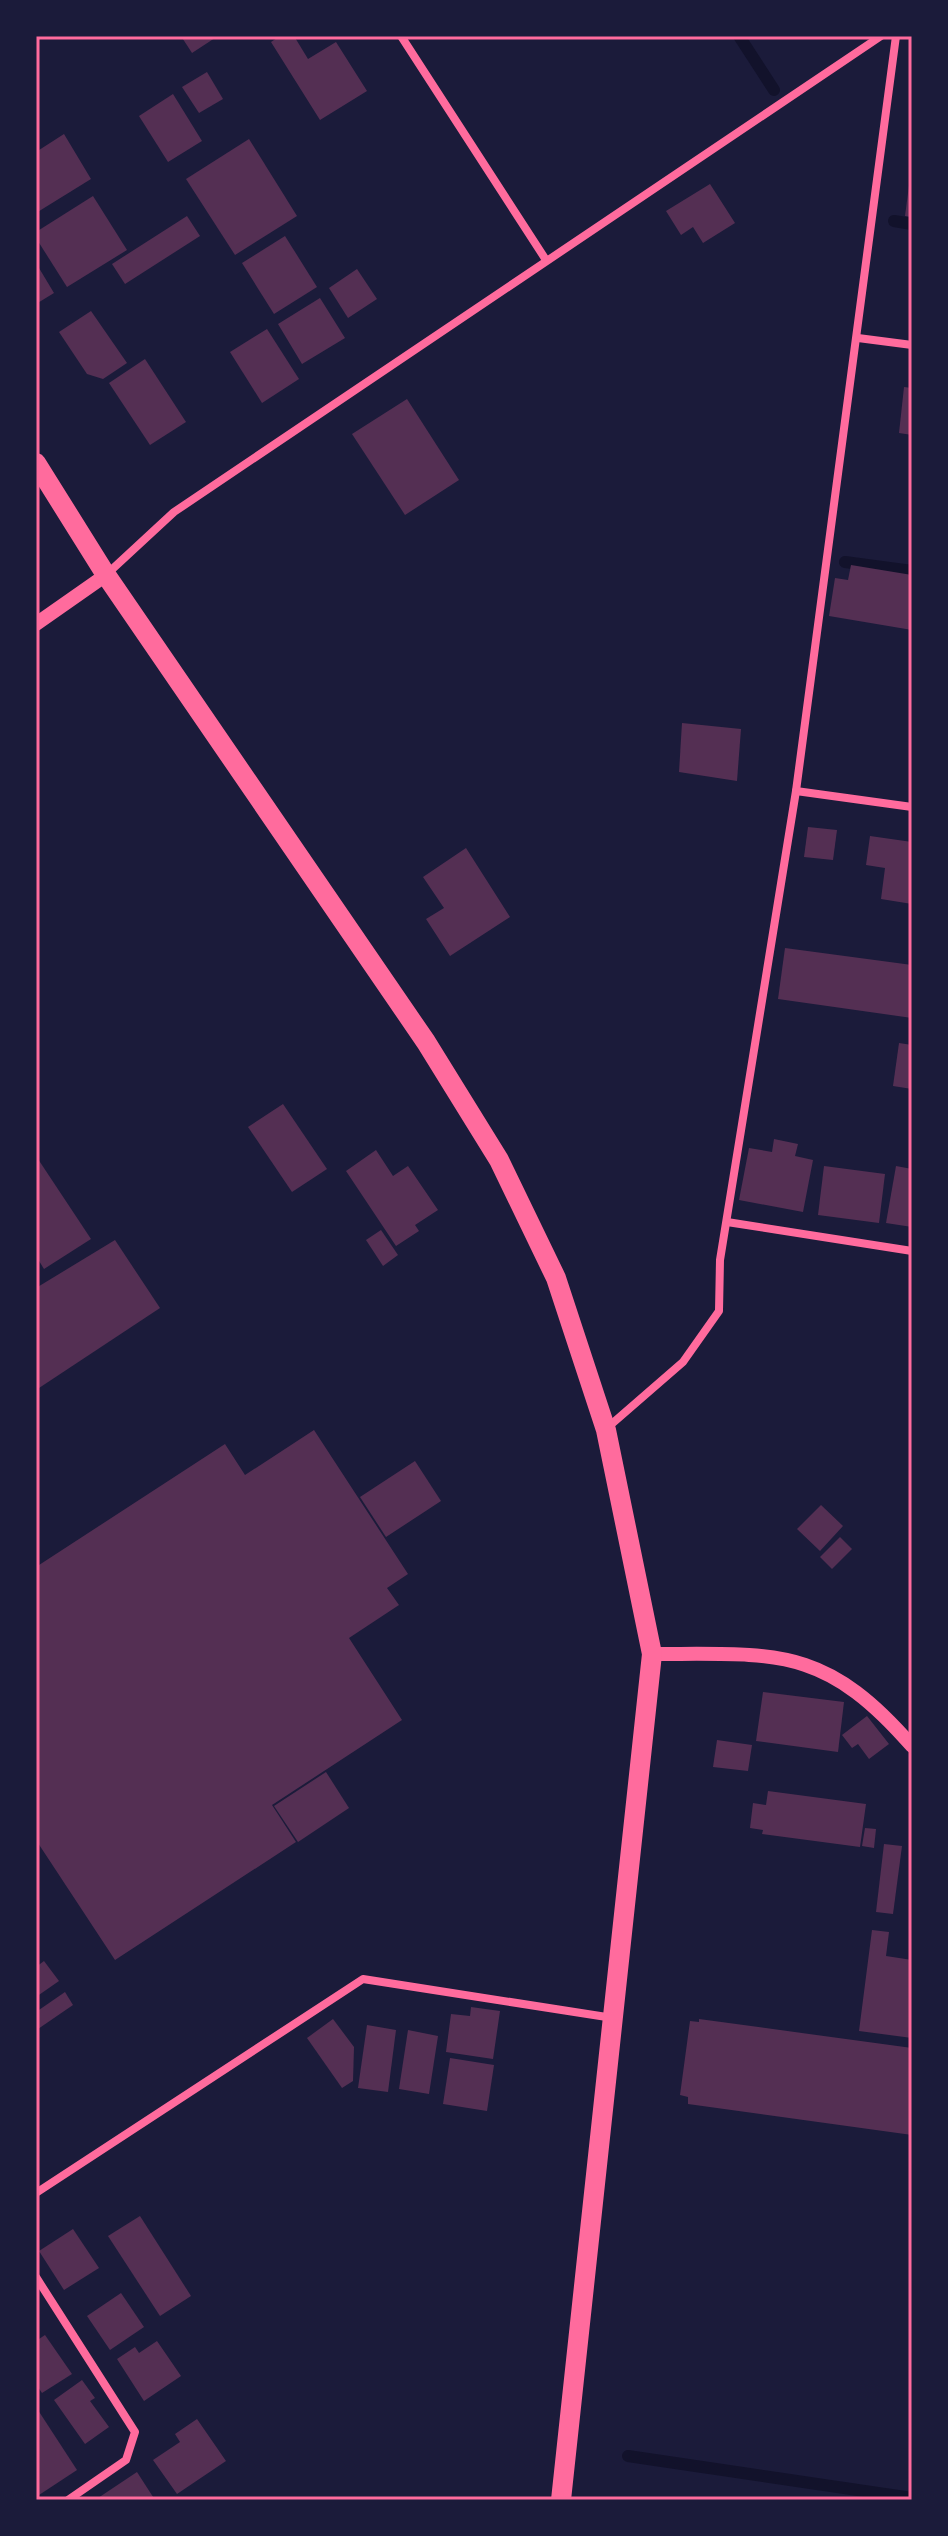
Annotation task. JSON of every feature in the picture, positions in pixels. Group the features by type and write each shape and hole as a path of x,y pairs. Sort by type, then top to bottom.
{"main road":[{"path":"36,463 106,575 426,1042 499,1160 556,1278 606,1430 652,1654 561,2500"}],"street":[{"path":"401,36 546,260"},
{"path":"36,624 106,575 174,512 881,36"},
{"path":"606,1430 683,1362 719,1311 720,1260 796,791 896,36"},
{"path":"858,338 912,345"},
{"path":"796,791 912,807"},
{"path":"727,1222 912,1251"},
{"path":"652,1654 786,1657 822,1669 879,1708 912,1746"},
{"path":"36,2193 363,1979 613,2018"},
{"path":"36,2277 135,2432 126,2460 68,2500"}],"building":[{"path":"181,36 218,36 192,53"},
{"path":"280,36 294,36 308,59 336,42 367,91 320,120 271,42"},
{"path":"207,72 223,99 199,113 182,87"},
{"path":"173,94 202,141 168,162 139,116"},
{"path":"64,134 91,179 36,213 36,152"},
{"path":"249,139 297,216 235,255 186,179"},
{"path":"912,178 912,217 905,216"},
{"path":"710,184 735,223 703,243 693,227 681,235 666,211"},
{"path":"93,196 127,250 67,287 36,238 36,232"},
{"path":"187,216 200,236 125,284 112,264"},
{"path":"285,236 317,287 274,314 242,263"},
{"path":"36,263 54,293 36,304"},
{"path":"357,269 377,299 348,318 329,288"},
{"path":"320,298 345,338 302,364 278,324"},
{"path":"91,311 127,363 103,379 87,374 59,332"},
{"path":"267,329 299,379 262,403 230,352"},
{"path":"145,359 186,422 150,445 109,383"},
{"path":"904,387 912,388 912,435 899,433"},
{"path":"407,399 459,480 405,515 352,434"},
{"path":"851,565 912,575 912,630 829,616 835,578 848,580"},
{"path":"682,723 741,729 737,781 679,772"},
{"path":"808,827 837,830 833,860 804,857"},
{"path":"870,836 912,842 912,904 881,899 885,868 866,865"},
{"path":"466,848 510,917 450,956 426,919 444,908 423,877"},
{"path":"785,948 912,965 912,1018 778,999"},
{"path":"899,1043 912,1045 912,1089 893,1086"},
{"path":"283,1104 327,1169 292,1192 248,1127"},
{"path":"774,1139 798,1144 795,1156 813,1160 803,1212 739,1200 749,1148 772,1152"},
{"path":"376,1150 393,1176 408,1166 438,1210 415,1225 419,1231 396,1246 346,1171"},
{"path":"36,1156 91,1239 44,1269 36,1256"},
{"path":"824,1166 885,1174 879,1223 818,1215"},
{"path":"896,1166 912,1169 912,1227 886,1223"},
{"path":"381,1230 398,1255 383,1266 366,1240"},
{"path":"115,1240 160,1308 36,1390 36,1288"},
{"path":"314,1430 408,1574 387,1588 399,1605 349,1638 402,1720 272,1805 296,1842 115,1960 36,1840 36,1567 225,1444 245,1475"},
{"path":"415,1461 441,1501 386,1537 360,1497"},
{"path":"821,1505 843,1526 820,1551 797,1529"},
{"path":"840,1537 852,1549 832,1569 820,1557"},
{"path":"763,1692 844,1702 838,1752 756,1741"},
{"path":"867,1716 889,1744 869,1759 858,1744 852,1748 842,1735"},
{"path":"717,1740 752,1745 748,1771 713,1767"},
{"path":"326,1772 349,1808 298,1842 274,1806"},
{"path":"768,1791 866,1804 860,1847 762,1834 763,1830 750,1828 753,1803 766,1805"},
{"path":"865,1828 876,1829 874,1848 862,1846"},
{"path":"884,1844 902,1846 893,1914 876,1912"},
{"path":"872,1930 889,1932 886,1956 912,1960 912,2038 859,2031"},
{"path":"44,1961 59,1981 36,1997 36,1967"},
{"path":"65,1992 73,2005 38,2029 36,2012"},
{"path":"471,2007 500,2011 493,2059 446,2052 451,2014 470,2016"},
{"path":"333,2019 354,2047 353,2081 342,2088 307,2038"},
{"path":"699,2019 912,2048 912,2135 688,2104 688,2097 680,2095 690,2021 699,2022"},
{"path":"367,2025 396,2030 388,2092 358,2088"},
{"path":"408,2030 438,2036 429,2094 399,2089"},
{"path":"450,2058 494,2065 487,2111 443,2104"},
{"path":"140,2216 191,2296 160,2316 108,2236"},
{"path":"73,2229 99,2268 64,2290 39,2251"},
{"path":"121,2293 144,2327 110,2350 87,2316"},
{"path":"45,2335 72,2374 42,2393 36,2384 36,2341"},
{"path":"157,2341 181,2376 144,2401 117,2359 135,2347 139,2353"},
{"path":"82,2380 95,2398 90,2401 109,2427 85,2444 54,2400"},
{"path":"36,2407 77,2470 39,2495 36,2491"},
{"path":"197,2419 226,2461 177,2494 153,2460 180,2442 175,2434"},
{"path":"137,2472 155,2500 95,2500"}],"waterway":[{"path":"739,36 774,90"},
{"path":"894,221 912,224"},
{"path":"845,562 912,571"},
{"path":"628,2456 912,2498"}]}
